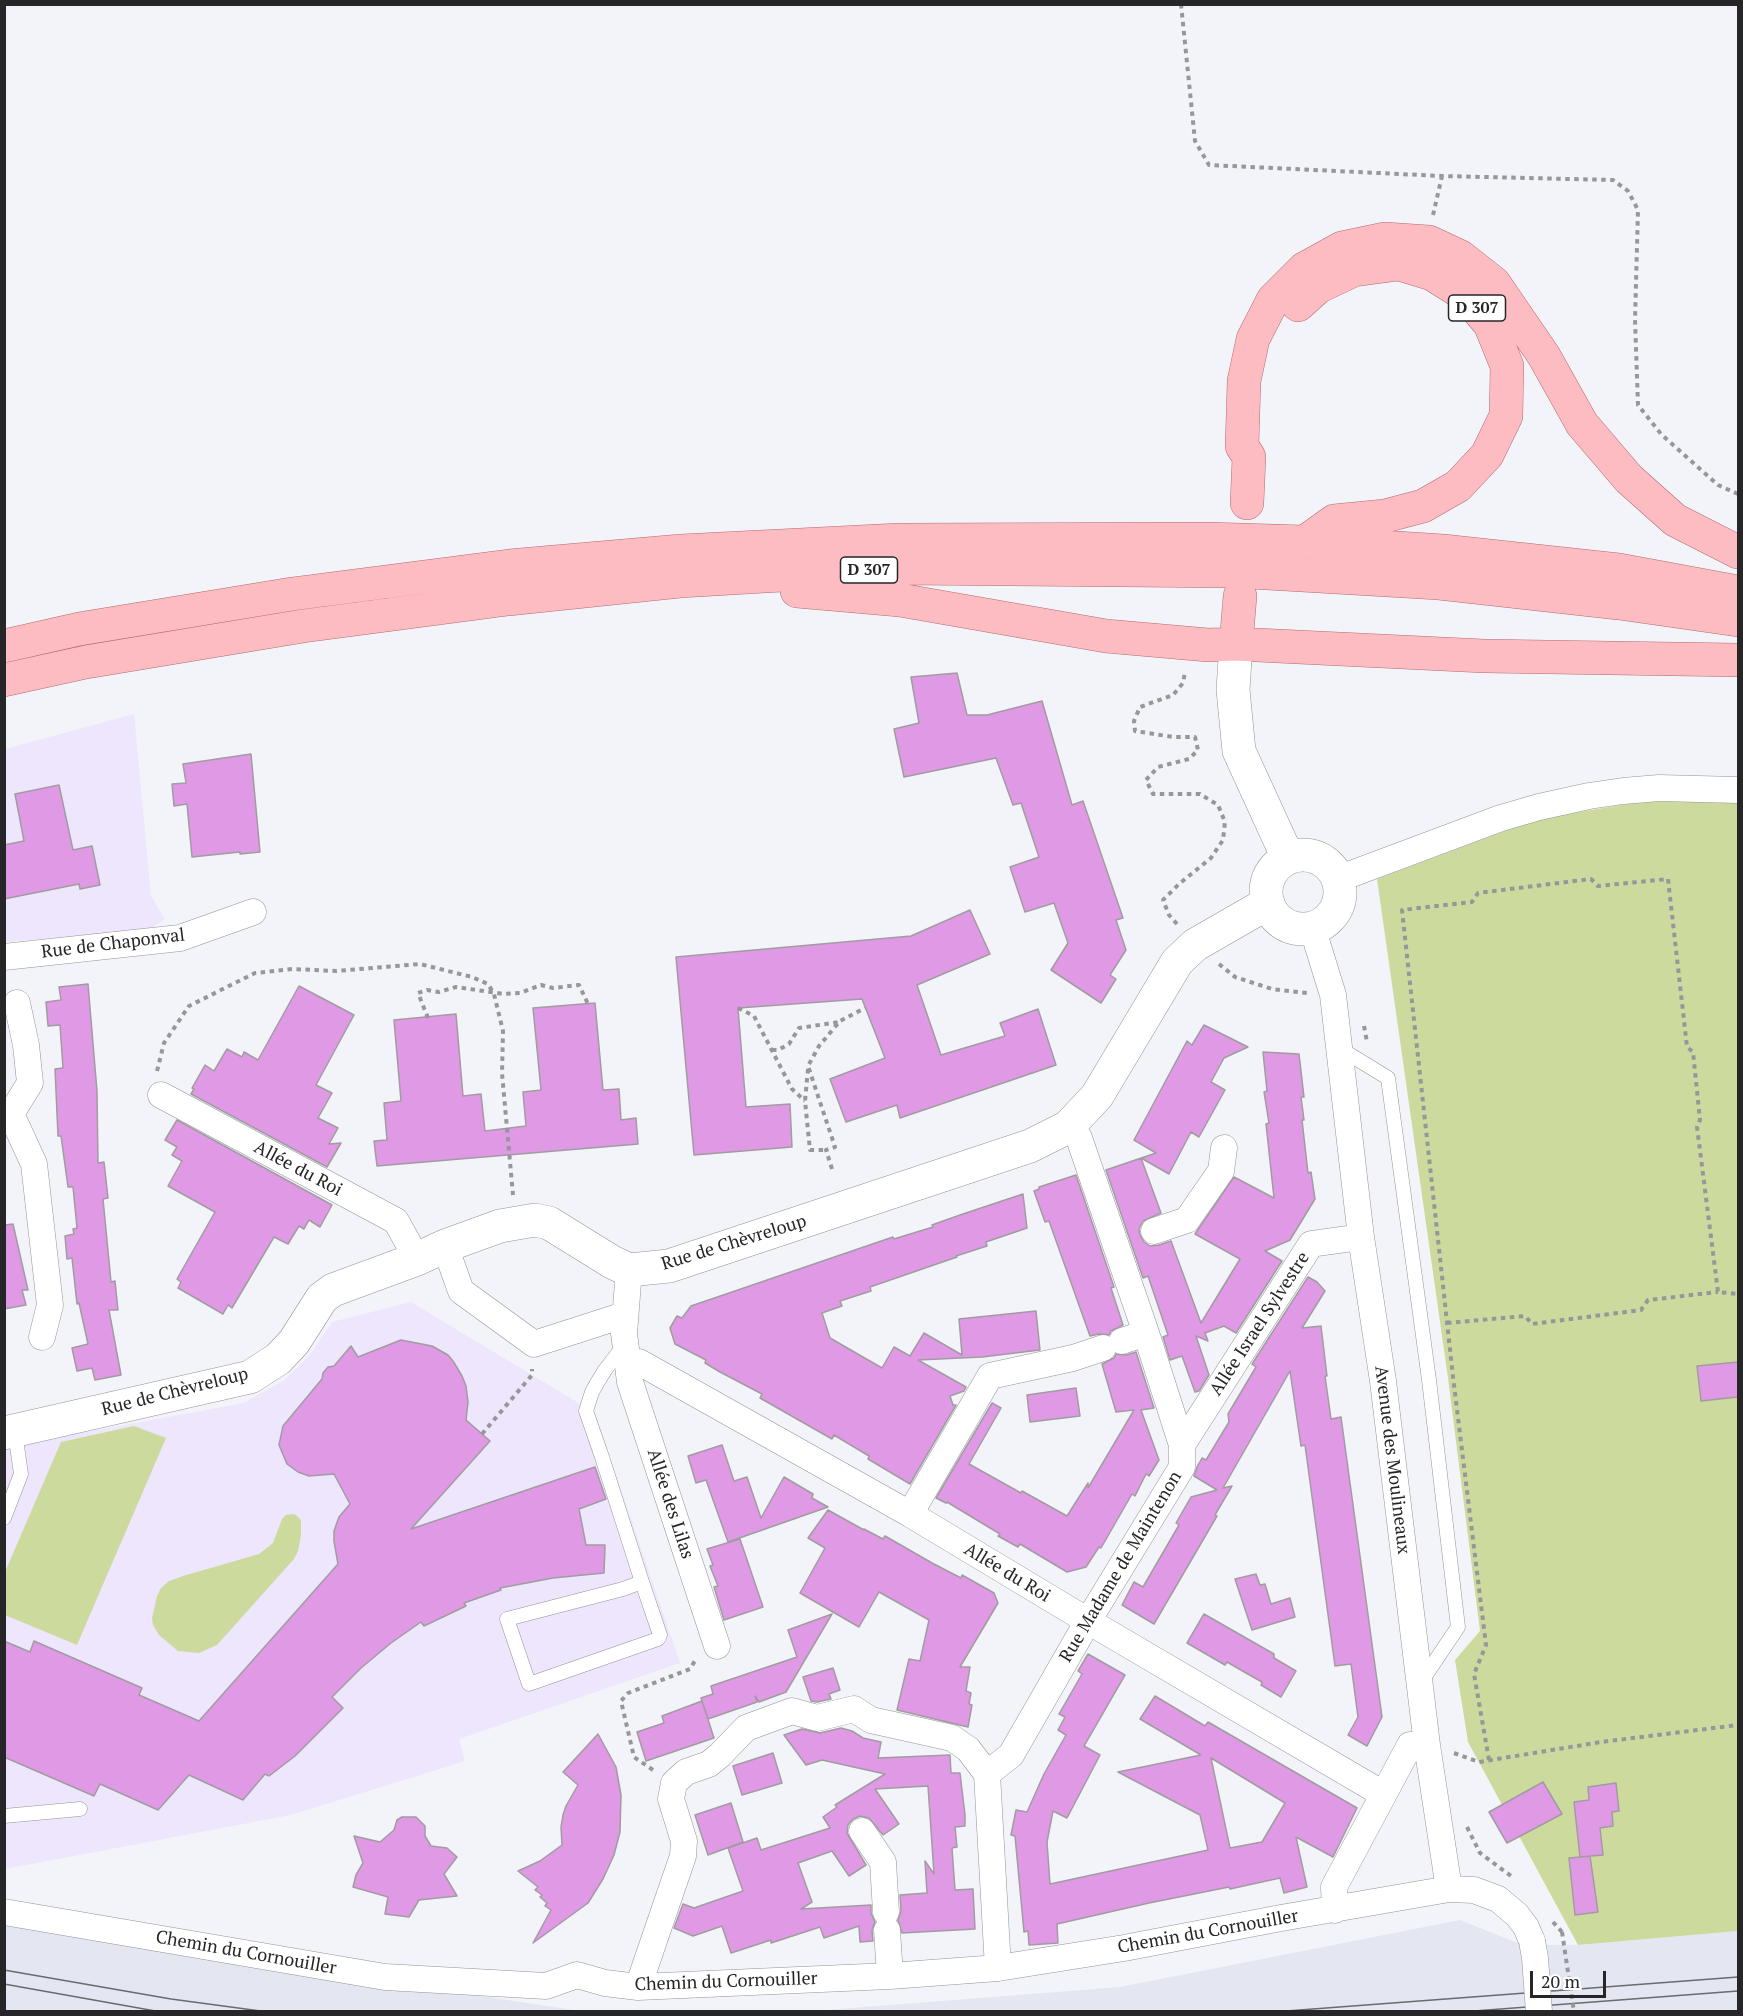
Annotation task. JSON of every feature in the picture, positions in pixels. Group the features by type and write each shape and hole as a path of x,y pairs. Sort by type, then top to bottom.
{"main road":[{"path":"1247,503 1249,457 1242,447 1244,381 1253,339 1274,300 1304,269 1342,248 1385,239 1429,242 1461,257 1494,282 1544,356 1582,424 1629,478 1675,520 1738,552"},
{"name":"D 307","path":"1249,457 1258,446 1263,384 1270,354 1288,315 1317,287 1354,270 1399,264 1432,274 1464,294 1490,324 1507,366 1506,416 1487,455 1458,486 1424,506 1385,516 1334,520 1305,542"},
{"name":"D 307","path":"4,646 79,629 292,594 509,566 681,551 899,540 1209,539 1305,542 1443,551 1619,570 1738,592"},
{"name":"D 307","path":"4,680 86,662 303,626 508,599 680,581 901,568 1233,571 1439,583 1619,603 1738,620"},
{"path":"697,581 900,600 1106,636 1222,644 1484,656 1738,660"},
{"path":"1222,644 1240,596"}],"street":[{"path":"1222,644 1233,690 1239,751 1288,858"},
{"path":"1338,879 1501,818 1549,805 1623,791 1659,788 1738,790"},
{"path":"1299,855 1323,860 1332,868 1338,879 1340,891 1333,914 1312,927 1290,926 1280,921 1268,903 1266,892 1272,872 1288,858 1299,855"},
{"name":"Rue de Chèvreloup","path":"10,1433 250,1377 278,1359 294,1342 322,1298 333,1290 514,1222 535,1220 549,1223 629,1270 669,1266 1030,1146 1068,1126 1097,1096 1177,962 1194,945 1268,903"},
{"name":"Rue de Chaponval","path":"4,957 180,938 253,912"},
{"name":"Avenue des Moulineaux","path":"1312,927 1333,995 1361,1237 1383,1381 1427,1745 1449,1889"},
{"path":"17,1003 26,1045 30,1083 8,1114 34,1164 50,1305 42,1337"},
{"name":"Allée du Roi","path":"161,1095 396,1221 431,1253 461,1291 534,1344"},
{"name":"Rue Madame de Maintenon","path":"987,1774 1011,1755 1182,1467 1182,1445 1124,1341 1136,1237 1079,1138 1068,1126"},
{"path":"1136,1237 1187,1221 1221,1171 1224,1148"},
{"name":"Allée Israel Sylvestre","path":"1182,1445 1311,1244 1361,1237"},
{"name":"Allée des Lilas","path":"629,1270 624,1315 630,1382 709,1649"},
{"path":"534,1344 624,1315"},
{"path":"910,1514 990,1376 1073,1358 1124,1341"},
{"name":"Allée du Roi","path":"626,1352 639,1362 910,1514 1088,1622 1383,1794"},
{"path":"638,1987 683,1856 684,1841 671,1799 674,1783 687,1772 709,1764 746,1728 792,1711 817,1718 854,1709 871,1720 952,1738 968,1749 987,1774 998,1968"},
{"path":"1335,1910 1334,1887 1410,1745 1427,1745"},
{"path":"862,1831 883,1862 890,1976"},
{"path":"1449,1889 1474,1890 1498,1899 1517,1914 1532,1941 1539,2012"},
{"name":"Chemin du Cornouiller","path":"4,1912 385,1977 546,1986 577,1975 605,1983 638,1987 890,1976 998,1968 1124,1948 1449,1889"}],"lane":[{"path":"1339,1048 1388,1078 1429,1380 1458,1627 1420,1684"},
{"path":"626,1352 605,1370 592,1392 586,1411 660,1635 658,1639 528,1684 507,1619 642,1582"},
{"path":"4,1518 21,1474 10,1433"},
{"path":"4,1816 80,1809"}],"path":[{"path":"1181,4 1195,141 1209,165 1442,176 1613,180 1628,191 1638,210 1635,320 1638,405 1661,434 1718,485 1738,494"},
{"path":"1429,242 1442,176"},
{"path":"1222,644 1187,657 1183,683 1173,695 1140,707 1134,720 1135,730 1173,737 1195,737 1198,750 1190,759 1158,767 1146,780 1153,794 1200,794 1218,805 1225,822 1223,840 1211,858 1163,900 1169,915 1194,945 1235,977 1272,989 1333,995"},
{"path":"1488,1760 1474,1674 1486,1645 1447,1323 1402,910 1472,902 1478,893 1591,879 1598,886 1668,879 1687,1047 1693,1052 1700,1120 1697,1127 1718,1292"},
{"path":"161,1095 156,1077 164,1043 189,1006 255,973 292,969 336,970 420,964 472,977 488,984 494,994 503,1031 502,1073 514,1222"},
{"path":"429,1018 418,993 427,990 439,992 456,987 494,994 520,993 541,985 553,988 579,985 588,1004"},
{"path":"738,1008 754,1016 792,1089 805,1101"},
{"path":"808,1066 835,1147 826,1150 810,1150 805,1101 808,1066 819,1046 840,1022 865,1008"},
{"path":"772,1050 784,1048 789,1044 799,1028 840,1022"},
{"path":"826,1150 832,1169"},
{"path":"1447,1323 1525,1316 1532,1324 1641,1310 1648,1300 1718,1292 1738,1294"},
{"path":"482,1434 532,1375 534,1344"},
{"path":"674,1783 634,1757 621,1701 628,1693 690,1669 709,1649"},
{"path":"1427,1745 1479,1761 1601,1742 1738,1725"},
{"path":"1465,1824 1480,1853 1515,1880"},
{"path":"1550,1919 1562,1932 1574,2012"}],"shaded area":[{"path":"134,714 151,896 165,919 148,930 5,942 5,749"},
{"path":"411,1302 595,1413 680,1663 459,1739 465,1761 291,1815 5,1869 5,1447 244,1403 283,1381 310,1355 332,1322"},
{"path":"1460,1920 1523,1945 1578,1945 1738,1931 1738,2011 801,2012 1120,1987"},
{"path":"5,1923 580,2011 5,2011"}],"green space":[{"path":"1657,799 1738,803 1738,1931 1578,1945 1468,1742 1455,1660 1480,1631 1448,1378 1377,879 1537,819"},
{"path":"134,1426 166,1438 77,1645 5,1615 5,1572 61,1442"},
{"path":"292,1514 301,1520 301,1535 294,1559 217,1645 199,1653 178,1651 159,1635 152,1618 161,1588 169,1581 183,1576 259,1554 273,1543 282,1519"}],"building":[{"path":"957,673 967,715 987,715 1042,701 1072,805 1083,801 1123,918 1116,920 1126,950 1110,975 1116,979 1101,1003 1051,970 1068,943 1054,903 1025,912 1010,867 1039,857 1021,803 1013,805 996,758 904,777 894,729 919,723 911,677"},
{"path":"251,754 260,852 192,857 187,804 174,806 172,784 186,783 183,764"},
{"path":"59,785 73,850 92,846 100,885 80,889 79,884 4,899 4,845 24,841 15,794"},
{"path":"970,910 990,954 917,985 941,1055 1005,1036 1000,1023 1038,1009 1056,1065 900,1118 897,1105 846,1122 830,1079 885,1058 862,999 738,1008 746,1107 790,1104 792,1147 694,1155 676,957 911,936"},
{"path":"88,984 97,1091 98,1163 104,1162 108,1198 103,1199 111,1282 115,1281 118,1310 109,1310 121,1375 95,1380 92,1368 77,1371 72,1348 88,1344 79,1303 77,1304 72,1258 67,1259 65,1236 74,1234 73,1229 77,1228 73,1187 68,1187 61,1136 58,1136 55,1069 63,1068 60,1025 48,1026 46,1002 61,1000 59,987"},
{"path":"299,986 354,1015 316,1085 332,1093 318,1118 338,1128 329,1144 341,1143 327,1167 191,1094 205,1065 214,1071 227,1049 242,1057 244,1052 258,1060"},
{"path":"595,1003 603,1090 619,1089 621,1120 636,1118 638,1144 377,1166 374,1141 387,1140 384,1103 401,1101 394,1020 456,1014 463,1096 481,1094 485,1131 526,1126 523,1092 541,1090 533,1008"},
{"path":"1204,1025 1248,1047 1224,1058 1211,1082 1225,1090 1199,1137 1191,1132 1169,1174 1141,1158 1156,1153 1134,1140 1187,1041 1192,1045"},
{"path":"1263,1052 1299,1054 1304,1097 1301,1097 1304,1120 1302,1120 1308,1173 1311,1172 1315,1199 1290,1240 1265,1251 1282,1261 1236,1333 1224,1326 1205,1333 1208,1341 1196,1336 1209,1375 1199,1391 1195,1392 1182,1356 1170,1360 1163,1337 1168,1335 1148,1276 1143,1278 1106,1170 1141,1158 1161,1213 1143,1221 1139,1229 1140,1235 1150,1246 1171,1241 1201,1323 1240,1259 1195,1234 1234,1177 1274,1198 1266,1124 1269,1123 1264,1092 1267,1091"},
{"path":"177,1120 332,1205 320,1227 309,1220 304,1229 299,1226 288,1244 274,1237 232,1308 228,1305 223,1314 178,1288 181,1282 177,1279 215,1212 168,1186 182,1161 172,1155 177,1147 165,1140"},
{"path":"1076,1175 1114,1287 1111,1288 1123,1325 1111,1331 1109,1335 1090,1336 1049,1221 1045,1222 1034,1191 1039,1187"},
{"path":"1023,1194 1027,1228 986,1242 987,1246 870,1287 871,1291 840,1301 842,1306 822,1313 830,1338 882,1368 894,1347 910,1356 924,1333 962,1355 959,1319 1036,1311 1040,1350 982,1357 918,1360 966,1387 964,1391 950,1396 953,1405 956,1405 910,1484 834,1435 832,1439 760,1398 762,1394 720,1372 705,1363 706,1360 675,1344 670,1328 677,1316 682,1318 691,1306 893,1237 894,1239 933,1227 932,1225"},
{"path":"13,1224 28,1290 22,1290 26,1305 4,1309 4,1225"},
{"path":"1308,1277 1317,1282 1325,1291 1302,1328 1321,1326 1331,1419 1341,1417 1382,1717 1367,1746 1348,1735 1358,1717 1351,1664 1335,1666 1305,1445 1301,1446 1290,1371 1223,1488 1232,1486 1215,1515 1217,1516 1154,1624 1122,1605 1134,1582 1143,1587 1179,1525 1176,1523 1191,1497 1217,1490 1194,1476 1197,1467 1202,1458 1206,1460 1229,1422 1228,1414 1256,1367 1252,1364"},
{"path":"401,1340 432,1346 448,1355 466,1386 468,1402 466,1420 490,1441 411,1529 595,1467 606,1499 579,1509 586,1545 605,1545 604,1573 553,1578 500,1588 501,1590 464,1603 466,1606 424,1626 421,1622 361,1668 332,1697 343,1708 295,1756 269,1776 265,1774 243,1800 189,1775 158,1810 100,1784 94,1796 4,1757 4,1641 30,1652 34,1641 142,1688 139,1695 199,1721 338,1564 334,1531 339,1517 350,1504 334,1474 309,1476 287,1464 279,1445 283,1426 322,1379 328,1367 334,1366 351,1346 358,1357"},
{"path":"1136,1352 1154,1408 1141,1410 1159,1460 1149,1476 1146,1474 1135,1496 1132,1494 1101,1548 1099,1547 1086,1567 1067,1572 1020,1544 1018,1547 998,1536 1000,1534 947,1502 936,1498 992,1403 1001,1408 969,1464 1067,1516 1088,1483 1088,1488 1134,1410 1116,1412 1102,1364 1114,1358 1116,1354 1126,1355"},
{"path":"1738,1362 1738,1397 1701,1401 1697,1366"},
{"path":"1076,1388 1080,1416 1030,1422 1027,1395"},
{"path":"722,1445 734,1481 747,1477 761,1518 784,1477 813,1494 812,1498 828,1507 728,1542 706,1480 696,1483 688,1456"},
{"path":"828,1510 883,1539 885,1536 932,1563 961,1578 962,1575 994,1593 998,1603 960,1667 970,1667 966,1691 971,1693 969,1704 972,1705 968,1727 897,1710 909,1659 920,1661 929,1620 879,1592 859,1627 800,1593 825,1548 808,1538"},
{"path":"740,1539 763,1607 724,1620 714,1587 718,1586 710,1566 713,1565 707,1549"},
{"path":"1256,1574 1260,1585 1265,1584 1271,1604 1290,1598 1295,1617 1252,1630 1235,1579"},
{"path":"832,1614 786,1692 759,1702 755,1696 757,1702 708,1719 701,1698 713,1694 711,1686 797,1657 788,1630"},
{"path":"1204,1614 1274,1654 1274,1658 1296,1671 1281,1697 1261,1685 1262,1682 1227,1662 1225,1665 1187,1643"},
{"path":"1088,1654 1125,1675 1084,1746 1100,1755 1067,1818 1053,1811 1047,1842 1050,1884 1208,1850 1200,1815 1118,1772 1201,1755 1140,1719 1155,1696 1205,1726 1208,1722 1357,1808 1333,1857 1296,1837 1307,1887 1284,1893 1280,1878 1149,1903 1057,1924 1058,1943 1029,1945 1028,1931 1024,1932 1015,1836 1011,1835 1016,1810 1027,1812 1044,1774 1066,1735 1058,1730 1065,1717 1059,1714 1082,1674 1078,1671","holes":["1211,1758 1285,1803 1262,1842 1230,1848"]},
{"path":"833,1668 840,1690 829,1694 831,1699 811,1701 803,1677"},
{"path":"702,1701 714,1738 646,1761 637,1732 664,1723 662,1716"},
{"path":"841,1728 852,1731 863,1738 881,1742 878,1758 950,1755 951,1773 960,1773 965,1815 965,1826 955,1827 957,1847 952,1848 955,1890 973,1889 975,1929 902,1933 898,1920 901,1911 900,1895 927,1893 925,1861 934,1874 928,1786 875,1789 899,1824 883,1835 869,1818 860,1816 853,1819 848,1825 847,1833 866,1865 849,1876 832,1851 798,1863 812,1902 801,1909 871,1905 871,1913 875,1922 872,1930 873,1941 860,1942 859,1926 824,1938 820,1927 731,1953 722,1926 693,1936 674,1928 683,1904 694,1908 743,1891 728,1848 757,1838 761,1850 830,1828 823,1817 837,1807 835,1805 885,1774 822,1760 806,1765 784,1735 802,1729 820,1733"},
{"path":"598,1734 616,1767 621,1795 620,1832 614,1855 588,1903 533,1943 551,1910 545,1906 547,1903 540,1897 542,1895 535,1890 538,1887 518,1871 540,1861 562,1845 563,1815 578,1785 563,1772"},
{"path":"773,1753 782,1783 742,1795 733,1766"},
{"path":"1543,1782 1562,1814 1507,1843 1489,1812"},
{"path":"1616,1783 1619,1811 1612,1812 1613,1826 1600,1828 1603,1855 1580,1857 1574,1802 1589,1800 1588,1787"},
{"path":"731,1803 743,1842 708,1855 695,1815"},
{"path":"402,1817 416,1817 425,1826 425,1836 431,1846 447,1848 457,1857 444,1874 457,1896 419,1900 409,1917 385,1914 388,1897 353,1887 356,1875 363,1863 354,1836 380,1842 394,1830 397,1820"},
{"path":"1590,1856 1598,1912 1575,1915 1569,1858"}],"tram line":[{"path":"4,1970 171,1999 268,2012"},
{"path":"1273,2012 1738,1977"},
{"path":"4,1984 161,2012"},
{"path":"1461,2012 1738,1991"}]}
